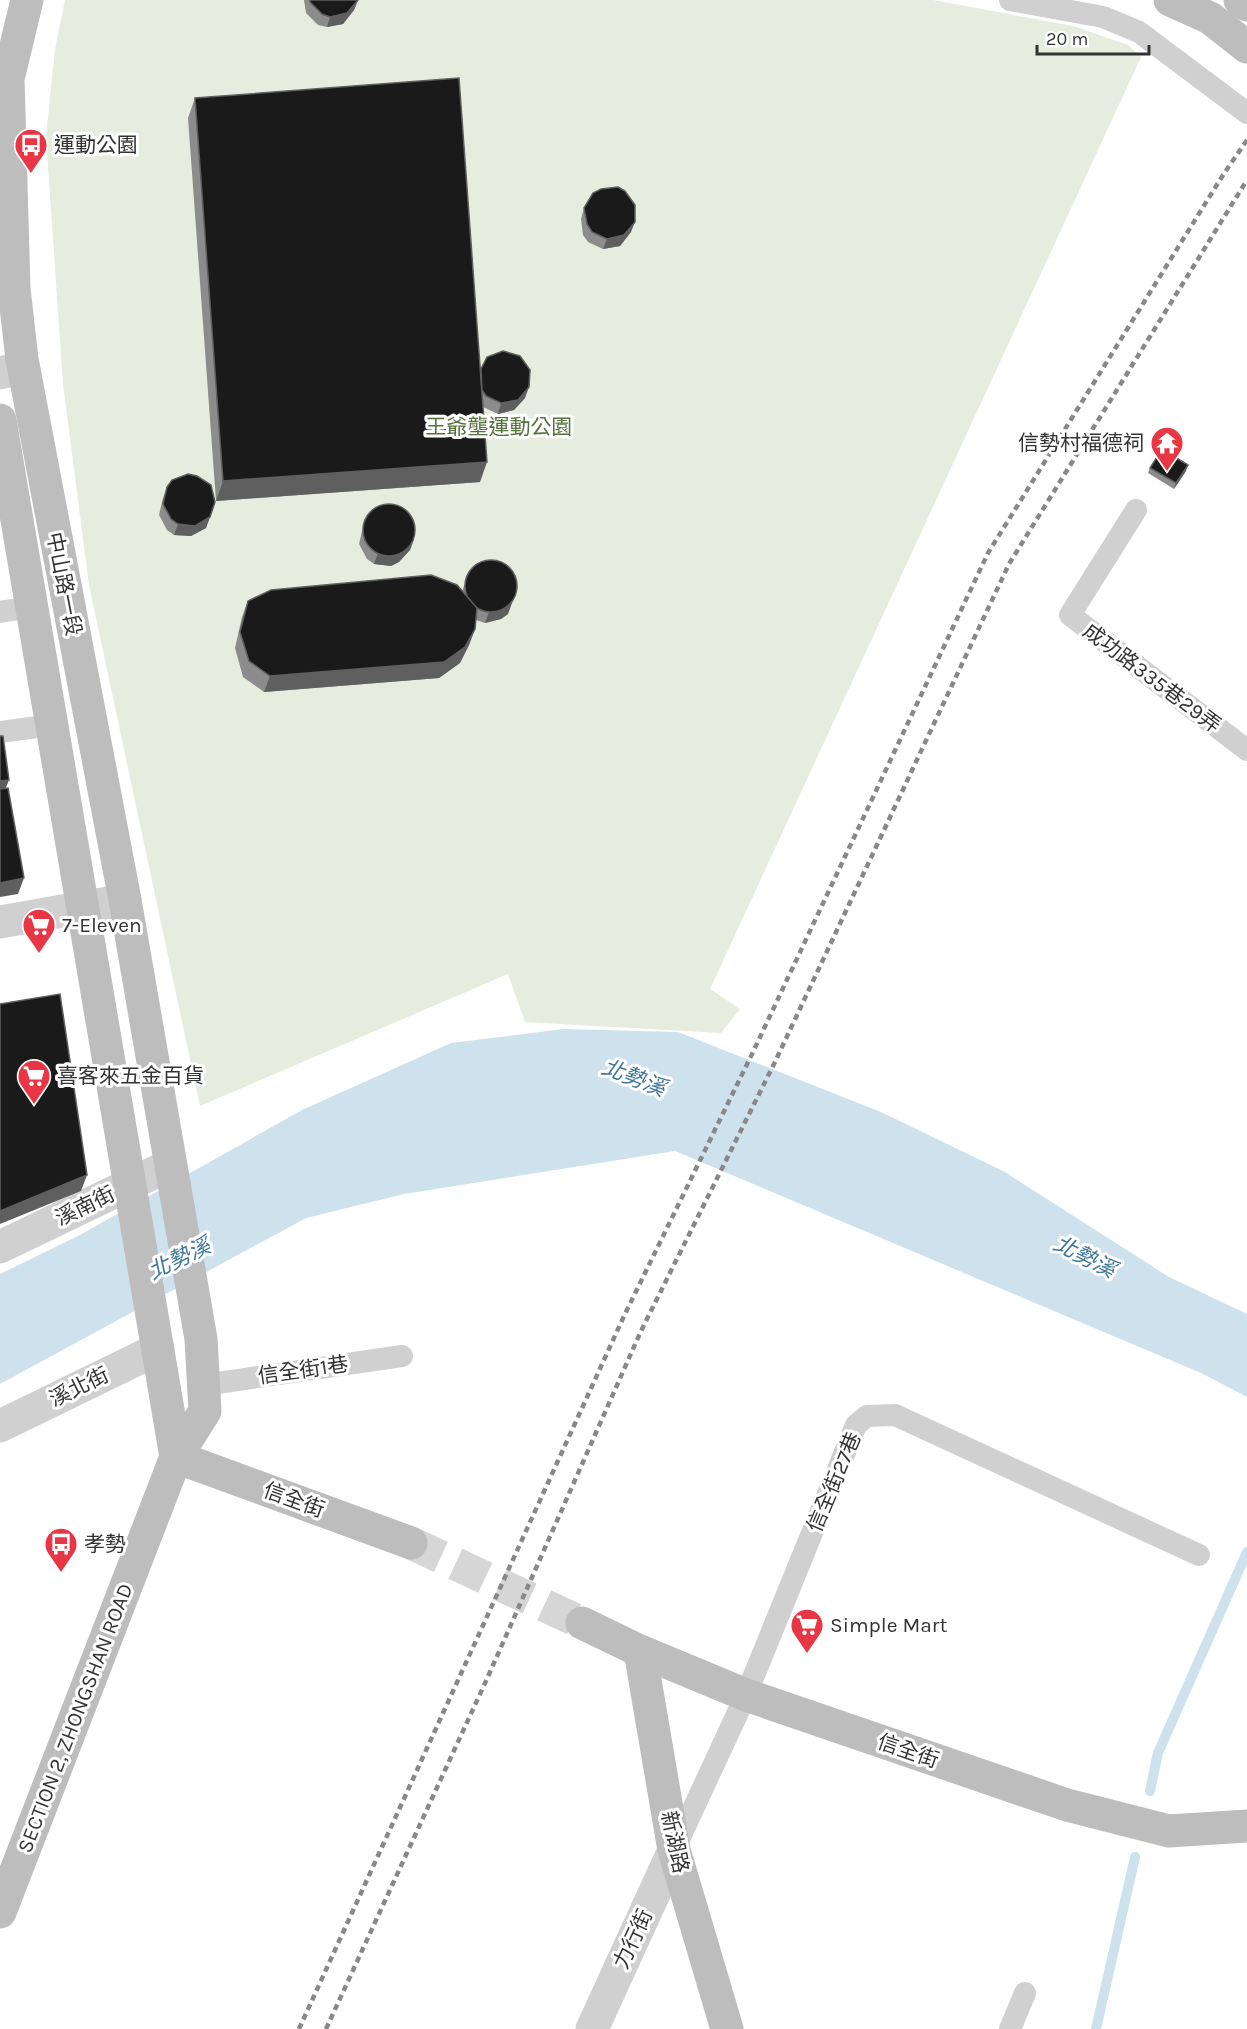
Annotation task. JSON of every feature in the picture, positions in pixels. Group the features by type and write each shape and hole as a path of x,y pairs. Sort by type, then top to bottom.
{"street":[{"name":"中山路一段","path":"27,0 8,79 14,289 12,370 125,900 201,1339"},
{"path":"1170,0 1210,18 1247,47"},
{"path":"1240,0 1247,5"},
{"name":"中山路一段","path":"0,420 176,1457"},
{"path":"0,922 125,900"},
{"name":"溪南街","path":"0,1247 170,1165"},
{"name":"SECTION 2, ZHONGSHAN ROAD","path":"0,1912 176,1457 205,1411 201,1339"},
{"name":"溪北街","path":"0,1426 158,1349"},
{"name":"信全街","path":"176,1457 411,1542"},
{"name":"信全街","path":"582,1623 640,1651 746,1695 1067,1805 1169,1831 1247,1826"},
{"name":"新湖路","path":"640,1651 674,1850 727,2029"},
{"name":"力行街","path":"592,2029 674,1850"}],"lane":[{"path":"1010,0 1103,17 1139,32 1247,113"},
{"name":"成功路335巷29弄","path":"1136,510 1070,615 1247,750"},
{"path":"0,612 32,607"},
{"path":"0,732 52,724"},
{"name":"信全街1巷","path":"204,1385 402,1356"},
{"name":"信全街27巷","path":"674,1850 746,1695 856,1425 867,1416 895,1414 1199,1555"},
{"path":"1010,2029 1025,1993"}],"green space":[{"name":"王爺壟運動公園","path":"65,0 933,0 1073,26 1128,45 1141,57 710,989 740,1009 721,1033 525,1022 508,974 200,1106 89,585 63,384 46,137 55,49"}],"water":[{"name":"北勢溪","path":"563,1029 678,1032 881,1112 1003,1171 1169,1277 1247,1314 1247,1397 1201,1373 675,1151 404,1194 306,1218 0,1384 0,1274 78,1236 302,1110 451,1043"}],"building":[{"path":"310,0 358,0 347,13 330,17 322,14"},
{"path":"459,78 487,462 223,481 195,98"},
{"path":"618,187 625,191 635,205 635,222 624,235 607,239 592,232 587,224 584,208 593,193 601,189"},
{"path":"503,351 520,356 530,370 529,387 518,400 501,403 486,396 482,390 481,369 487,357"},
{"name":"信勢村福德祠","path":"1162,449 1188,465 1176,483 1150,468"},
{"path":"188,474 197,476 211,485 215,502 210,517 195,526 178,524 171,519 163,504 167,487 172,480"},
{"path":"389,504 399,506 407,512 413,520 415,530 413,540 407,548 399,554 389,556 379,554 371,548 365,540 363,530 365,520 371,512 379,506"},
{"path":"491,560 501,562 509,568 515,576 517,586 515,596 509,604 501,610 491,612 481,610 473,604 467,596 465,586 467,576 473,568 481,562"},
{"path":"431,575 457,585 477,608 475,629 465,647 444,662 270,676 249,661 240,632 248,601 271,590"},
{"path":"0,736 3,736 9,780 0,781"},
{"path":"8,788 24,878 0,883 0,789"},
{"name":"喜客來五金百貨","path":"60,994 87,1175 0,1211 0,1004"}],"waterway":[{"path":"1150,1791 1158,1753 1247,1552"},
{"path":"1096,2029 1135,1857"}],"tunnel":[{"path":"411,1543 582,1623"}],"railway":[{"path":"299,2029 624,1316 753,1052 988,553 1247,140"},
{"path":"326,2029 486,1681 641,1331 774,1064 1009,564 1247,180"}],"place":[{"name":"運動公園","path":"31,174"},
{"name":"信勢村福德祠","path":"1167,472"},
{"name":"7-Eleven","path":"39,954"},
{"name":"喜客來五金百貨","path":"34,1105"},
{"name":"孝勢","path":"61,1573"},
{"name":"Simple Mart","path":"807,1654"}]}
